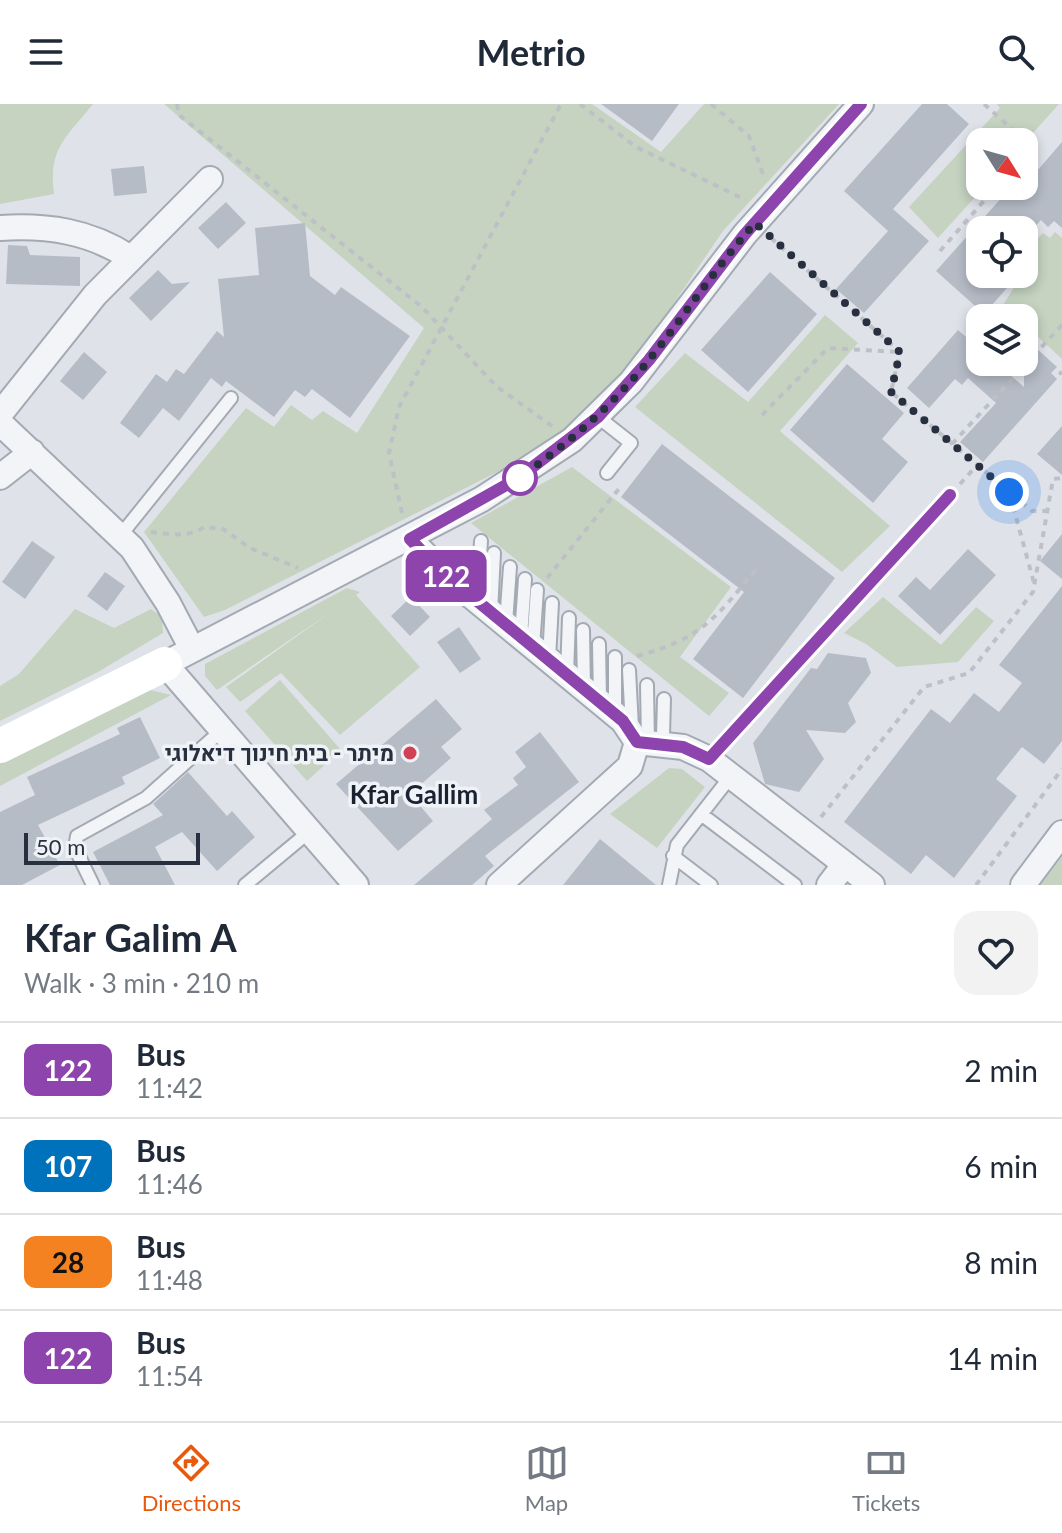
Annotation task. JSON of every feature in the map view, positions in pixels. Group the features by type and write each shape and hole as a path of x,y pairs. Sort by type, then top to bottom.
{"street":[{"path":"0,746 410,539 517,479 572,440 598,417 649,360 764,212 861,104"},
{"path":"0,414 60,336 129,257 210,179"},
{"path":"0,228 58,228 105,242 129,257"},
{"path":"0,423 123,533 149,572 178,656 222,730 356,885"},
{"path":"0,477 32,452"},
{"path":"410,539 432,564 573,680 683,747 709,759 872,885"},
{"path":"499,885 630,766 573,680"},
{"path":"1023,885 1062,833"},
{"path":"829,885 845,864"}],"lane":[{"path":"123,533 231,398"},
{"path":"598,417 631,443 607,473"},
{"path":"709,759 950,495"},
{"path":"481,541 573,680 663,736 664,699"},
{"path":"494,553 573,680"},
{"path":"510,567 573,680"},
{"path":"525,579 573,680"},
{"path":"537,590 573,680"},
{"path":"552,603 573,680"},
{"path":"569,618 573,680"},
{"path":"573,680 583,630"},
{"path":"573,680 599,644"},
{"path":"573,680 615,657"},
{"path":"573,680 631,664"},
{"path":"573,680 647,685"},
{"path":"93,885 75,848 77,836 146,798 222,730"},
{"path":"669,885 677,845 731,776"},
{"path":"701,814 795,885"},
{"path":"245,885 310,831"},
{"path":"673,856 711,885"}],"path":[{"path":"177,104 179,115 443,327 496,386 572,440"},
{"path":"410,539 394,488 389,453 393,422 561,104"},
{"path":"580,104 603,125 636,147 764,212 900,352"},
{"path":"711,104 749,136 764,212"},
{"path":"984,104 1011,128"},
{"path":"940,251 985,200"},
{"path":"952,444 1062,325"},
{"path":"762,415 828,348 900,352"},
{"path":"900,352 891,392 1032,511 1048,511"},
{"path":"950,495 977,465"},
{"path":"807,834 924,687 969,673 1033,592 1053,479 1062,478"},
{"path":"537,590 627,480"},
{"path":"1009,492 1034,584"},
{"path":"123,533 178,535 195,533 204,527 223,529 250,548 285,560 321,583"},
{"path":"631,664 675,646 700,631 716,617 757,568"},
{"path":"976,885 1062,769"}],"green space":[{"path":"0,104 93,104 61,144 54,165 54,194 0,204"},
{"path":"164,104 592,104 661,152 704,104 839,104 723,231 625,375 585,414 521,460 225,610 204,617 144,532 246,408 274,427 291,405 312,420 323,411 357,433 424,328"},
{"path":"997,104 1059,104 1037,128 982,128 1000,108"},
{"path":"966,145 966,200 972,200 938,238 909,207"},
{"path":"1055,232 1062,238 1062,359 1038,337 1038,304 1004,304 1014,288 1038,288 1038,238 1043,233 1050,238"},
{"path":"825,315 858,343 780,431 890,526 842,572 635,407 685,353 748,402"},
{"path":"572,467 731,587 680,657 729,693 709,716 471,523"},
{"path":"347,588 360,592 356,595 420,667 340,735 281,673 240,702 226,687 332,611 217,690 205,676 205,664"},
{"path":"883,597 941,645 976,607 994,621 958,662 897,667 866,644 844,633"},
{"path":"75,609 114,628 151,609 162,617 163,633 98,672 0,721 0,686 19,674"},
{"path":"280,680 341,750 307,781 245,711"},
{"path":"146,689 171,695 0,786 0,758"},
{"path":"669,768 682,769 705,787 657,848 610,814"},
{"path":"1062,857 1062,885 1040,885"}],"building":[{"path":"601,104 679,104 652,141"},
{"path":"922,104 947,104 969,124 893,209 929,241 864,313 836,289 888,231 844,191"},
{"path":"1062,142 1062,228 1054,221 1048,227 1041,220 1038,223 1038,216 985,216 999,200 1038,200 1038,170"},
{"path":"144,166 147,193 114,196 111,169"},
{"path":"226,202 246,223 218,249 198,228"},
{"path":"305,223 310,276 335,295 341,287 410,336 350,418 312,389 305,397 295,390 274,417 226,381 222,387 211,378 179,421 163,408 139,438 120,423 156,374 167,382 176,369 184,374 217,331 224,337 218,279 259,275 255,228"},
{"path":"966,237 966,288 1007,288 993,304 973,304 936,271"},
{"path":"8,245 27,246 30,255 80,257 80,286 6,284"},
{"path":"158,270 172,284 190,282 151,321 129,298"},
{"path":"770,272 817,314 748,392 701,350"},
{"path":"958,330 966,337 966,376 1011,376 1024,387 1024,376 1038,376 1038,350 1057,367 1051,373 1057,379 983,462 960,442 996,403 968,378 962,385 955,379 929,408 907,388"},
{"path":"84,352 107,372 83,400 60,381"},
{"path":"847,364 904,413 882,439 908,462 873,503 790,430"},
{"path":"1062,426 1062,475 1037,454"},
{"path":"662,444 835,578 743,698 693,659 744,592 621,497"},
{"path":"1062,534 1062,579 1040,561"},
{"path":"32,541 55,557 25,599 2,582"},
{"path":"968,549 996,575 940,635 898,596 916,577 930,590"},
{"path":"105,572 125,586 107,611 87,596"},
{"path":"1062,586 1062,741 1044,764 1022,747 996,779 1017,796 954,878 926,855 911,874 844,822 931,709 950,723 974,693 999,712 1022,683 999,665"},
{"path":"411,597 430,617 410,636 391,616"},
{"path":"459,627 481,659 460,673 437,642"},
{"path":"828,653 866,658 871,673 848,703 856,722 845,733 806,730 824,759 799,792 765,784 753,743 811,668 817,669"},
{"name":"מיתר - בית חינוך דיאלוגי","path":"436,699 462,729 441,747 451,758 410,794 433,821 398,851 336,784"},
{"path":"140,717 160,758 122,777 125,784 38,825 60,865 22,885 0,885 0,812 35,795 27,777 120,734 117,728"},
{"path":"540,732 579,782 485,856 494,866 472,885 414,885 492,819 484,810 518,785 513,778 526,767 515,752"},
{"path":"188,772 227,816 232,811 255,837 217,871 182,832 155,847 175,885 110,885 93,852 163,815 153,804"},
{"path":"600,839 656,885 563,885"}],"bus line":[{"name":"122","path":"861,104 745,234 649,360 598,417 572,440 517,479 410,539 442,572 623,721 637,742 683,747 709,759 950,495"}],"place":[{"name":"מיתר - בית חינוך דיאלוגי","path":"410,753"}],"district":[{"name":"Kfar Gallim","path":"414,795"}],"route":[{"path":"520,478 517,479 572,440 613,402 755,223 900,352 891,392 1009,492"}]}
